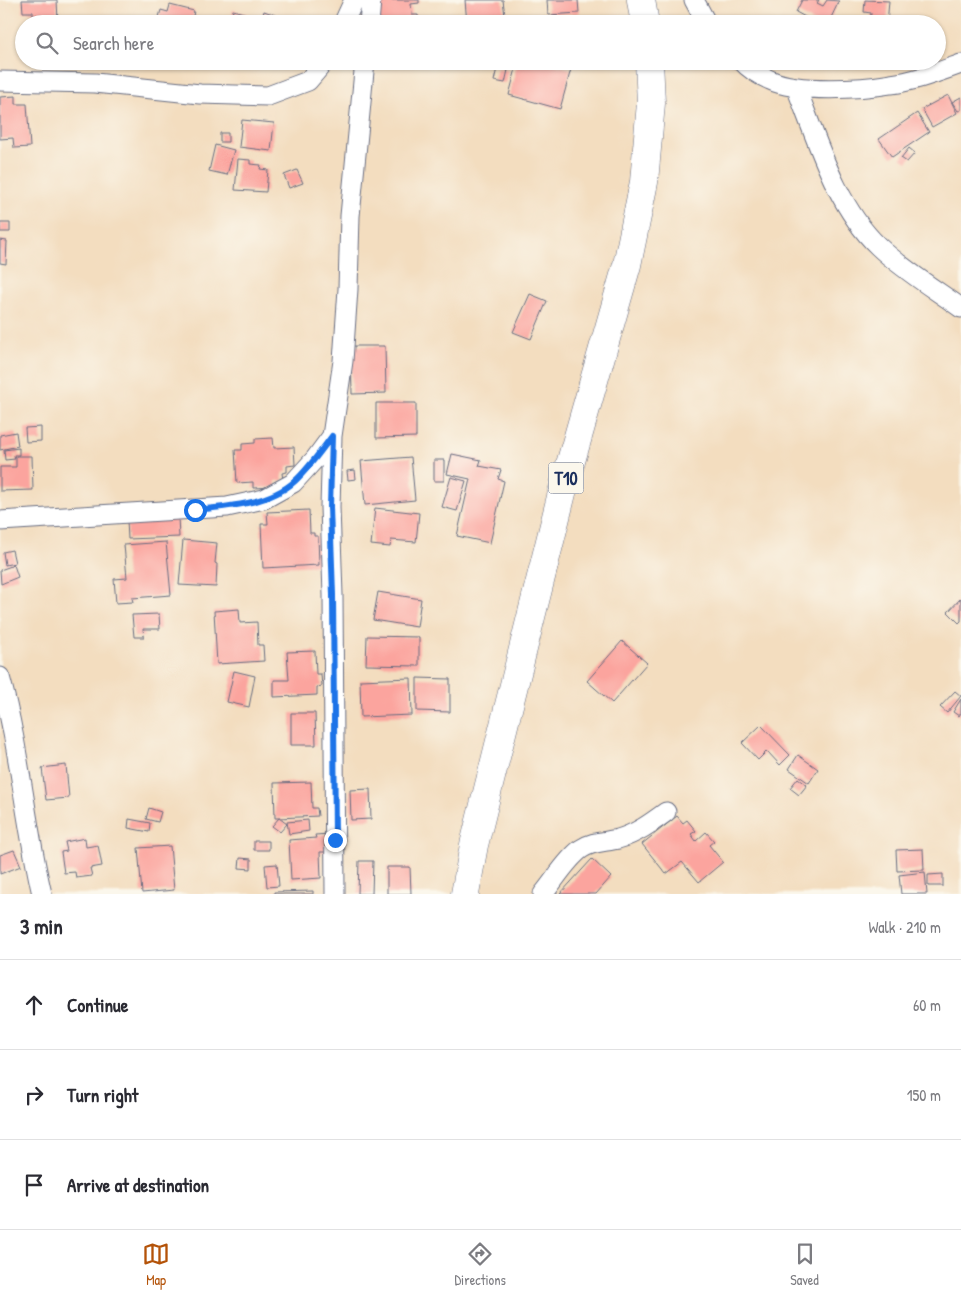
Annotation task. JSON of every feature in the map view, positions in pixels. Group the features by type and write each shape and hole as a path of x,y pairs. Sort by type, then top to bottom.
{"highway":[{"path":"642,0 644,15"},
{"name":"T10","path":"465,894 474,844 563,489 627,265 644,182 651,103 649,70"}],"street":[{"path":"347,15 354,0"},
{"path":"370,15 371,0"},
{"path":"694,0 702,15"},
{"path":"946,69 961,64"},
{"path":"0,81 95,84 200,94 268,96 308,81 317,70"},
{"path":"335,894 333,595 330,507 332,436 343,361 348,289 350,216 365,70"},
{"path":"755,70 771,81 796,87 852,88 892,84 942,70"},
{"path":"796,87 839,192 856,221 877,245 961,308"},
{"path":"0,521 219,508 264,499 293,483 315,459 332,436"},
{"path":"0,678 15,741 34,862 42,894"},
{"path":"543,894 581,850 591,844 619,839 633,833 666,812"}],"building":[{"path":"22,0 57,0 58,15 33,15 33,12 23,12"},
{"path":"376,0 419,0 419,3 411,4 412,15 377,15"},
{"path":"465,0 503,0 505,15 466,15"},
{"path":"547,0 578,0 579,13 548,15"},
{"path":"802,0 819,0 817,3 823,6 827,0 839,1 832,15 802,15 796,12"},
{"path":"865,0 889,1 888,15 871,15 871,13 864,12"},
{"path":"170,5 194,11 193,15 160,15 161,10 168,12"},
{"path":"233,10 250,15 232,15"},
{"path":"264,11 275,15 263,15"},
{"path":"497,70 508,70 505,83 494,81"},
{"path":"516,70 571,70 560,109 509,95"},
{"path":"948,95 957,113 932,127 922,109"},
{"path":"16,96 16,104 27,104 30,147 14,148 13,138 0,139 0,97"},
{"path":"961,97 961,110 958,111 952,102"},
{"path":"917,113 929,132 892,157 879,139"},
{"path":"242,120 274,123 271,151 239,147"},
{"path":"220,133 228,133 228,142 220,142"},
{"path":"215,145 234,150 227,175 209,171"},
{"path":"909,148 915,153 907,162 901,158"},
{"path":"238,159 250,160 250,164 261,165 260,169 268,170 266,192 235,190"},
{"path":"297,170 303,183 289,188 284,175"},
{"path":"0,223 10,223 10,232 0,232"},
{"path":"0,240 7,241 6,264 0,263"},
{"path":"530,294 547,301 531,339 513,332"},
{"path":"351,346 385,346 386,393 352,394"},
{"path":"376,403 416,403 416,437 376,438"},
{"path":"41,427 41,441 26,442 25,428"},
{"path":"16,432 18,446 0,450 0,435"},
{"path":"273,438 274,448 294,447 295,465 287,466 287,472 282,473 283,480 276,481 276,487 253,488 253,482 237,483 235,450 242,450 242,444 255,443 255,439"},
{"path":"19,448 19,455 14,455 15,459 5,460 4,450"},
{"path":"452,454 481,460 479,466 501,470 498,479 504,481 490,543 457,536 470,479 447,474"},
{"path":"16,456 32,456 33,490 0,491 0,467 16,467"},
{"path":"411,457 415,500 365,505 361,461"},
{"path":"434,460 444,460 444,481 434,481"},
{"path":"355,470 356,479 348,480 347,471"},
{"path":"451,477 466,481 457,511 442,507"},
{"path":"375,508 419,513 416,542 391,540 390,547 371,545"},
{"path":"309,510 310,533 318,536 319,565 263,568 261,524 268,524 267,512"},
{"path":"178,517 179,537 128,539 127,520"},
{"path":"183,540 217,543 215,563 217,564 216,587 179,585"},
{"path":"166,542 171,595 132,598 133,602 116,603 114,579 127,578 124,545"},
{"path":"12,550 15,563 5,565 3,552"},
{"path":"14,565 18,577 1,584 0,570"},
{"path":"378,592 421,599 417,627 373,620"},
{"path":"961,598 961,621 959,623 948,612"},
{"path":"239,609 240,623 257,622 258,645 263,645 264,661 217,664 214,611"},
{"path":"159,614 160,629 143,629 144,637 134,637 132,615"},
{"path":"367,636 419,637 419,666 366,665"},
{"path":"622,641 647,663 612,703 587,681"},
{"path":"315,651 316,674 321,674 322,686 317,687 317,695 274,697 274,680 289,680 287,652"},
{"path":"234,671 255,676 249,707 227,702"},
{"path":"411,678 412,715 361,717 360,680"},
{"path":"417,678 450,679 450,712 417,711"},
{"path":"955,691 961,696 947,713 940,707"},
{"path":"961,699 961,713 959,716 953,712"},
{"path":"291,713 315,713 316,745 291,745"},
{"path":"761,725 790,755 780,765 767,751 758,760 742,743"},
{"path":"798,755 818,769 809,783 789,769"},
{"path":"66,765 69,798 46,800 42,768"},
{"path":"798,778 807,785 799,795 790,788"},
{"path":"311,782 312,808 317,808 318,816 275,818 274,783"},
{"path":"370,789 371,819 351,820 350,790"},
{"path":"149,808 161,812 158,822 146,819"},
{"path":"677,816 683,823 687,820 696,831 691,834 696,841 706,832 714,841 709,845 723,862 699,882 682,862 666,874 642,844"},
{"path":"279,818 287,824 280,832 272,826"},
{"path":"129,819 150,823 149,832 128,828"},
{"path":"308,820 309,831 289,834 287,822"},
{"path":"329,834 330,852 320,852 321,878 291,880 289,840 316,838 315,835"},
{"path":"85,838 86,847 98,845 102,866 90,868 92,876 76,878 75,872 64,873 61,852 67,851 65,842"},
{"path":"254,841 269,841 269,850 254,850"},
{"path":"170,846 174,890 142,893 138,848"},
{"path":"923,849 924,870 897,871 896,850"},
{"path":"14,850 21,866 0,874 0,855"},
{"path":"240,858 251,859 251,869 239,868"},
{"path":"592,859 611,877 596,894 560,894"},
{"path":"359,861 373,861 372,894 358,894"},
{"path":"277,864 279,886 267,887 265,865"},
{"path":"387,867 410,867 411,894 387,894"},
{"path":"925,872 927,894 901,894 899,875"},
{"path":"943,874 943,886 928,886 928,875"},
{"path":"313,891 313,894 274,894 274,892"}],"route":[{"path":"195,510 227,507 264,499 293,483 315,459 332,436 330,507 333,595 335,840"}]}
